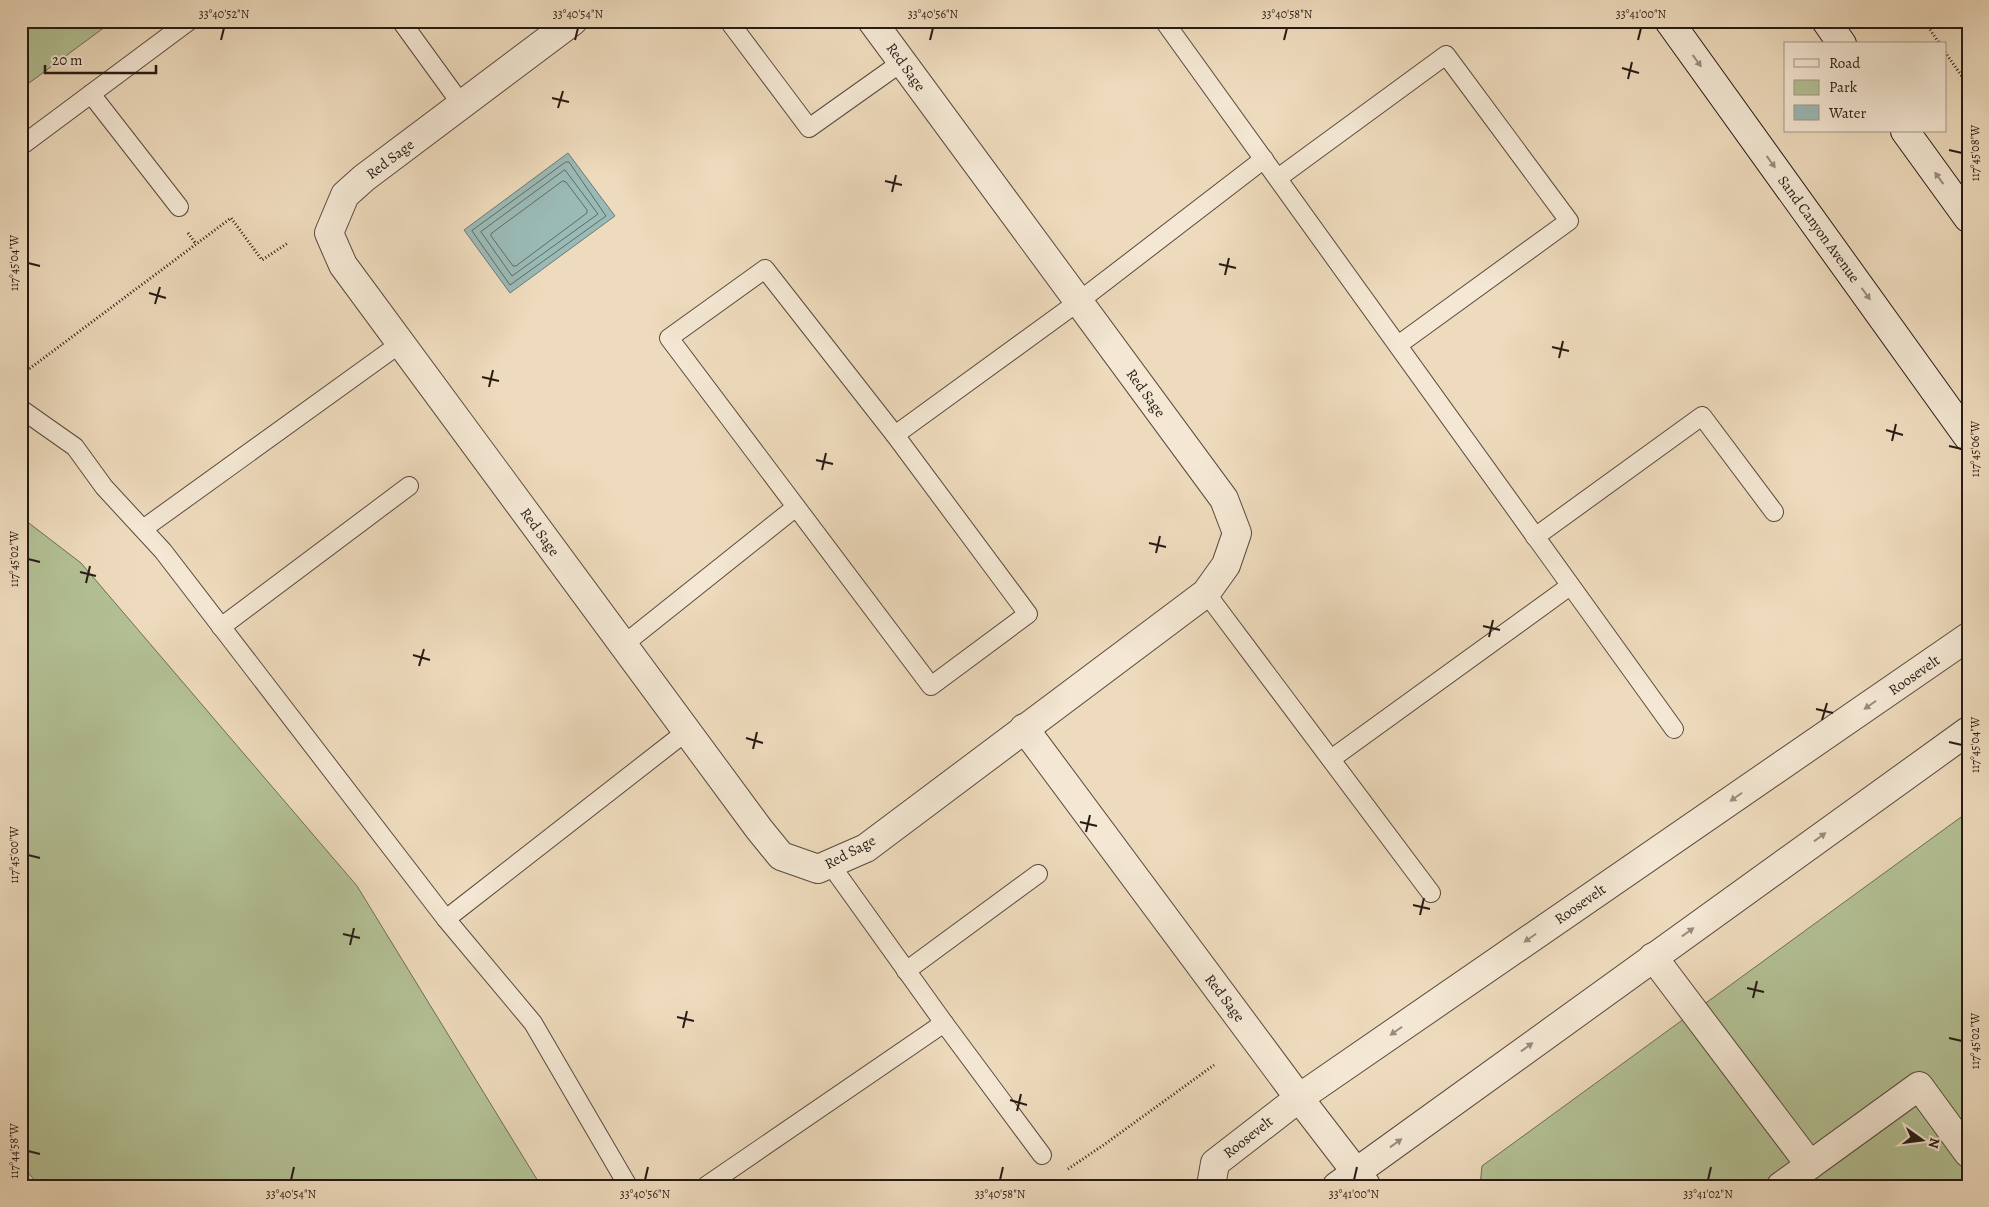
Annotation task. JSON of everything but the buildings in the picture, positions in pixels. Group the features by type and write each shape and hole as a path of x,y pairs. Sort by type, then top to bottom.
{"street":[{"name":"Red Sage","path":"573,21 364,178 345,195 329,233 344,265 623,645 781,856 818,869 866,848 1206,593 1226,565 1237,533 1224,499 872,21"},
{"name":"Sand Canyon Avenue","path":"1669,21 1968,437"},
{"path":"1826,21 1841,42"},
{"path":"1906,132 1968,218"},
{"name":"Roosevelt","path":"1211,1186 1215,1162 1299,1098 1968,637"},
{"name":"Red Sage","path":"1024,728 1299,1098 1353,1181"},
{"path":"1353,1181 1653,957 1968,731"},
{"path":"1653,957 1810,1165"},
{"path":"1781,1186 1919,1086 1968,1153"}],"lane":[{"path":"21,146 189,21"},
{"path":"401,21 462,104"},
{"path":"1164,21 1674,729"},
{"path":"731,24 809,128 902,62"},
{"path":"1278,178 1446,55 1569,221 1398,345"},
{"path":"91,94 179,207"},
{"path":"895,435 1078,302 1264,160"},
{"path":"764,269 895,435 1028,614 931,686 796,507 669,338 764,269"},
{"path":"143,529 401,343"},
{"path":"21,409 74,446 104,487 163,551 446,919 533,1023 628,1186"},
{"path":"1535,537 1702,416 1774,512"},
{"path":"221,627 409,486"},
{"path":"623,645 796,507"},
{"path":"1331,759 1570,586"},
{"path":"1206,593 1431,893"},
{"path":"446,919 687,731"},
{"path":"830,864 944,1024 1042,1155"},
{"path":"906,971 1038,874"},
{"path":"706,1186 944,1024"}],"path":[{"path":"1924,21 1939,42"},
{"path":"1946,53 1968,85"},
{"path":"21,375 231,218 262,260 288,243"},
{"path":"1061,1174 1214,1065"}],"green space":[{"path":"21,21 113,21 21,89"},
{"path":"21,517 81,563 357,886 541,1186 40,1186 21,1165"},
{"path":"1968,812 1968,1186 1480,1186 1482,1166"}],"water":[{"path":"568,153 615,216 510,293 464,230"}]}
